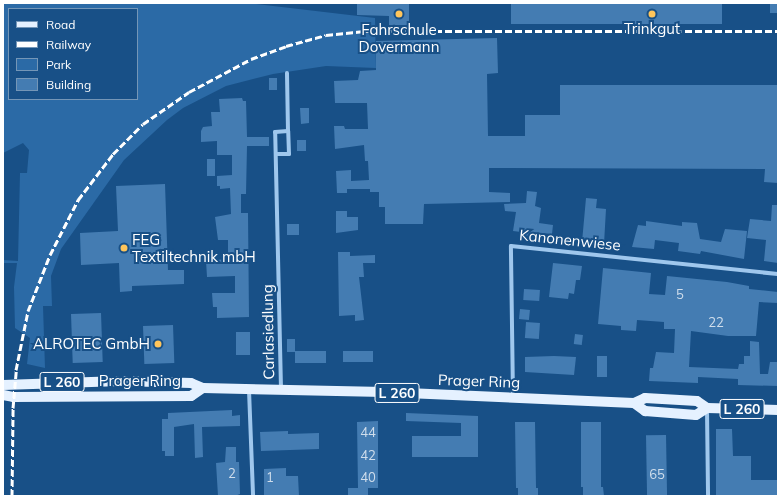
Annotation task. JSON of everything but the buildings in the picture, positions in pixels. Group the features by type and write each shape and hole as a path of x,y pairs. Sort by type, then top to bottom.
{"main road":[{"name":"Prager Ring","path":"3,385 120,381 191,382 203,388 249,390 281,389 634,403 646,398 697,400 707,408"},
{"name":"Prager Ring","path":"3,395 13,397 191,396 203,388"},
{"name":"Prager Ring","path":"634,403 645,411 696,415 707,408 778,410"}],"street":[{"path":"276,154 289,154 287,73"},
{"name":"Carlasiedlung","path":"281,389 275,132 288,131"},
{"name":"Kanonenwiese","path":"513,398 511,246 778,274"},
{"path":"249,390 253,496"},
{"path":"707,408 708,496"}],"green space":[{"path":"3,3 248,3 375,18 376,68 326,66 273,74 226,86 183,108 167,120 124,160 61,249 51,276 52,306 43,306 45,368 27,364 30,338 15,328 14,287 17,263 3,263 3,260 18,261 20,173 27,173 29,150 23,143 3,153"}],"railway":[{"path":"12,496 13,408 16,370 28,311 50,255 78,200 113,154 143,124 189,92 251,59 286,46 326,35 365,31 778,31"}],"place":[{"name":"Fahrschule Dovermann","path":"399,14"},
{"name":"Trinkgut","path":"652,14"},
{"name":"FEG Textiltechnik mbH","path":"124,248"},
{"name":"ALROTEC GmbH","path":"158,344"}]}
